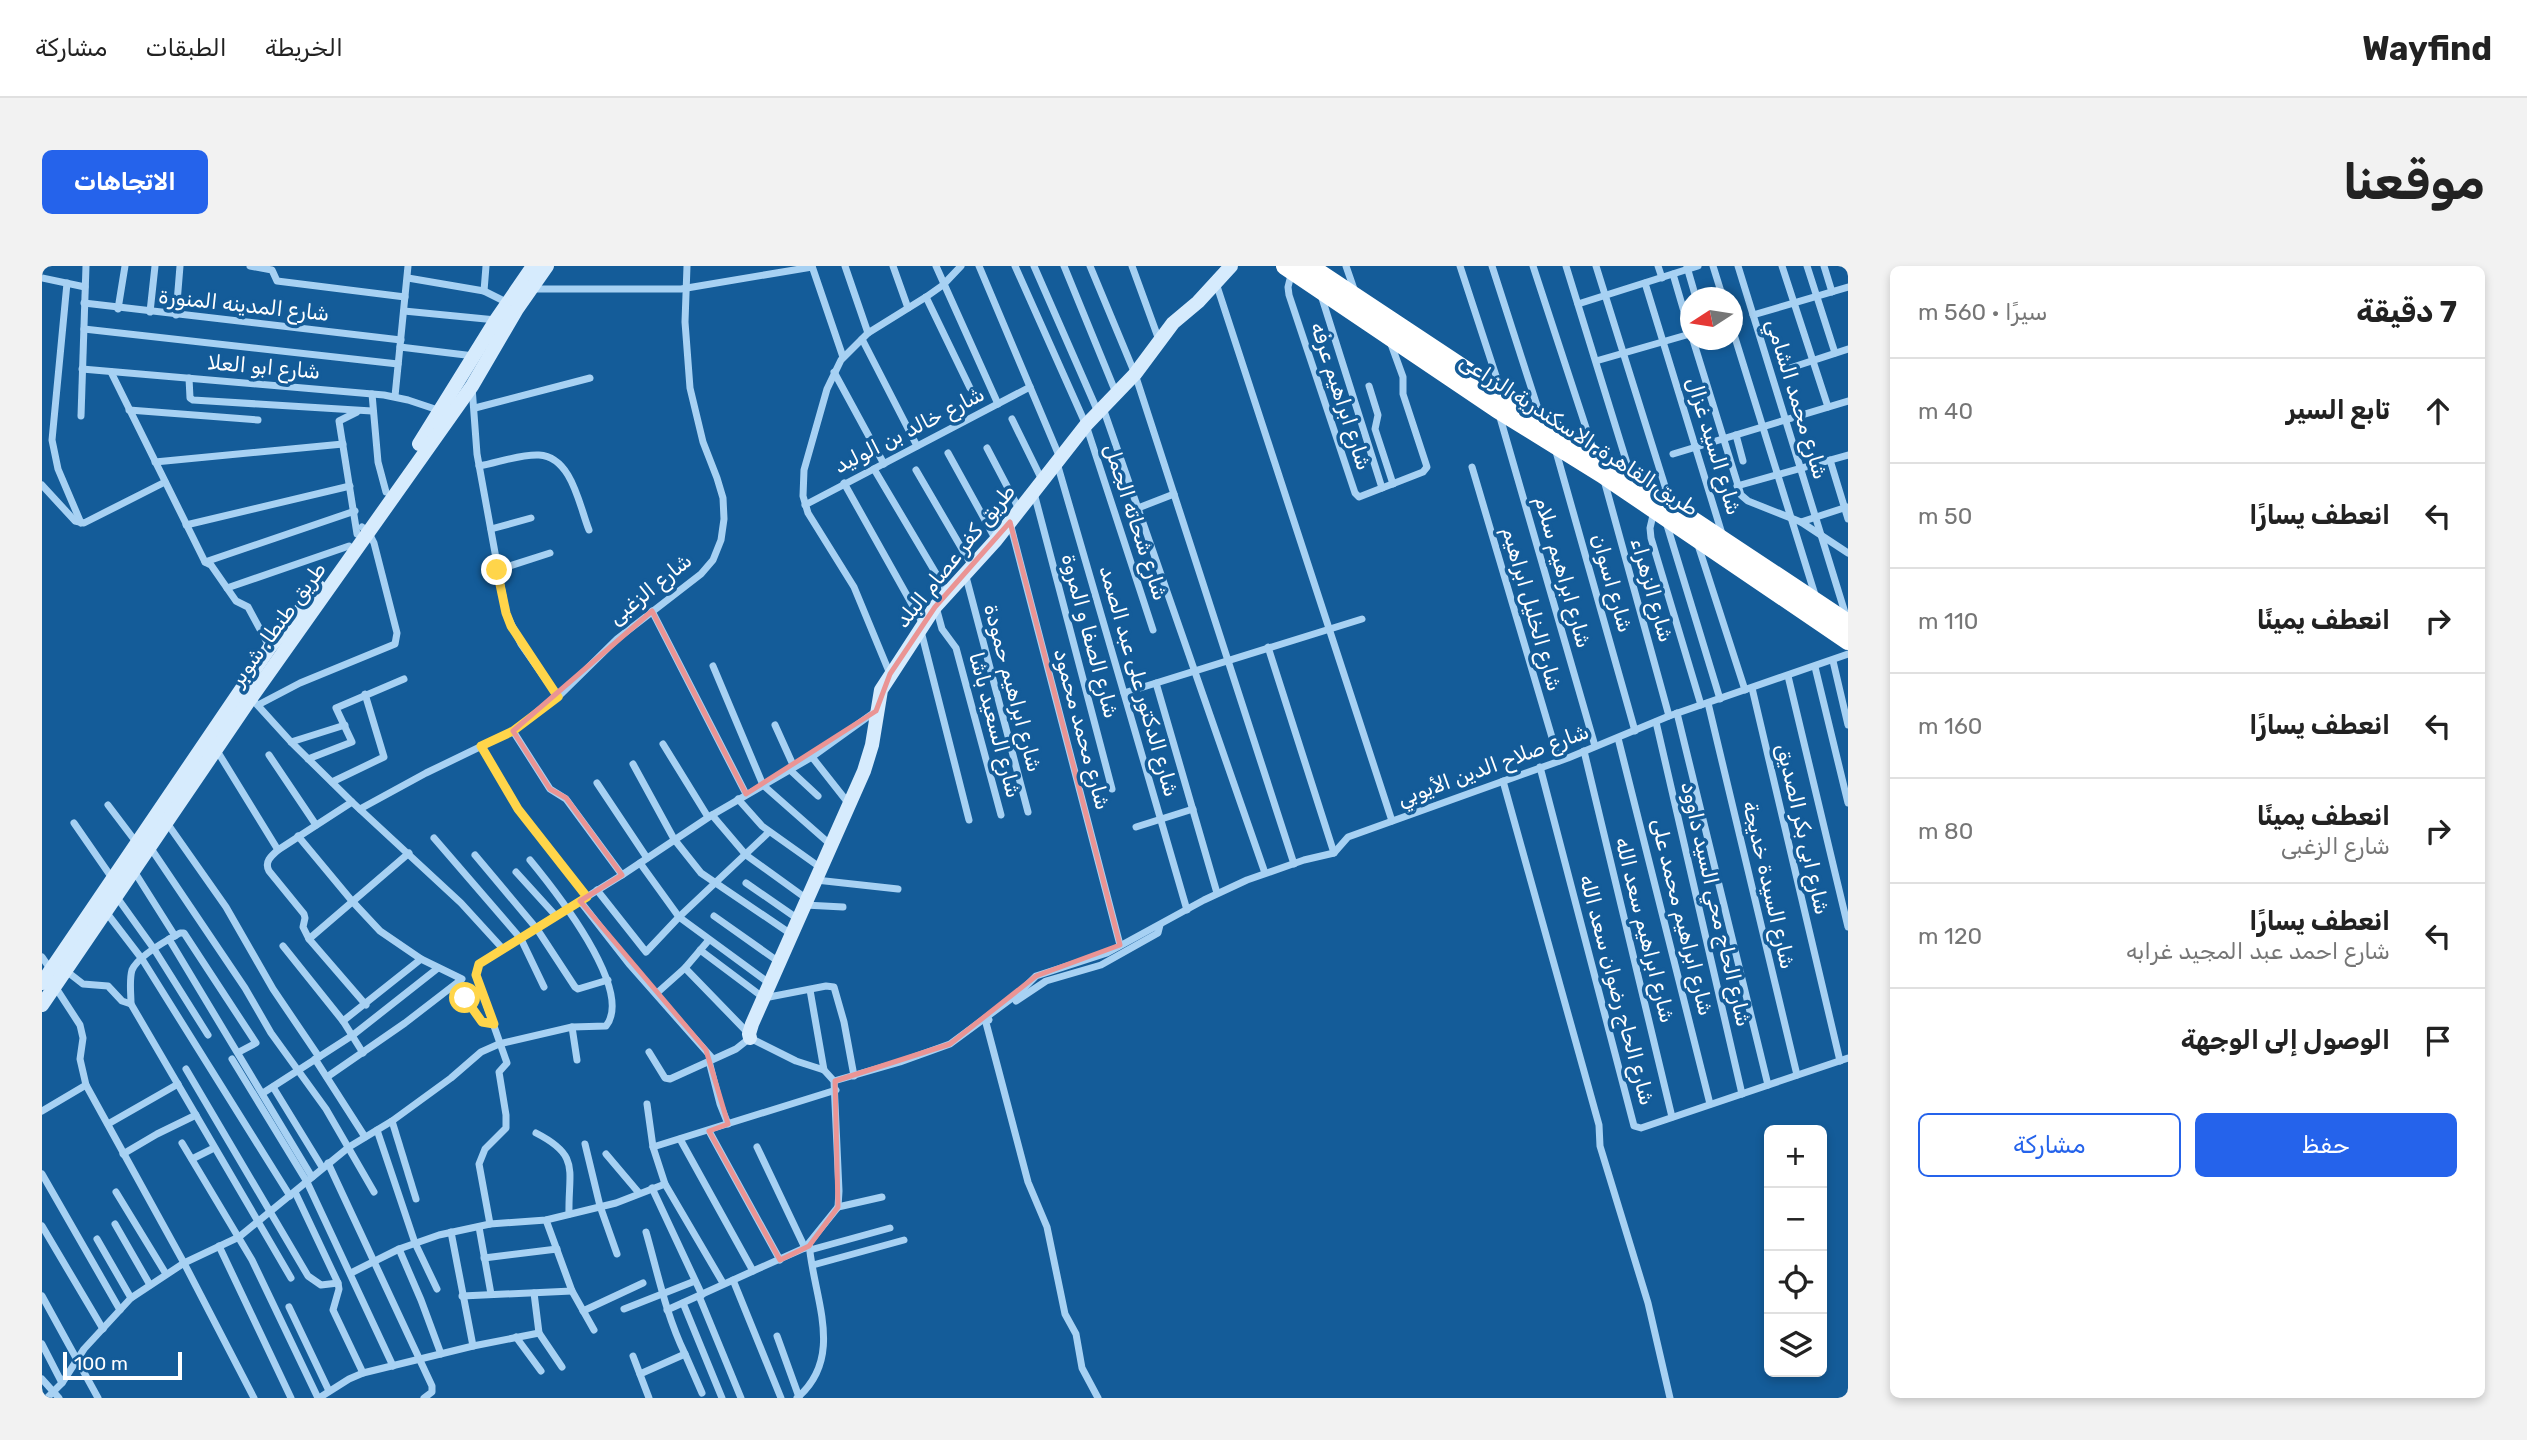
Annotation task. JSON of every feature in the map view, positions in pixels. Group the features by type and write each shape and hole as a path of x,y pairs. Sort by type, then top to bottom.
{"highway":[{"name":"طريق القاهرة, الاسكندرية الزراعى","path":"1296,268 1357,298 1554,444 1663,511 1724,540 1848,623"},
{"name":"طريق القاهرة, الاسكندرية الزراعى","path":"1296,268 1318,288 1389,336 1500,402 1542,419 1631,477 1663,511 1696,540 1848,641"}],"street":[{"path":"81,416 86,266"},
{"path":"118,309 125,266"},
{"path":"150,312 155,266"},
{"path":"176,315 180,266"},
{"path":"250,266 272,270 278,281 405,298"},
{"path":"395,396 408,266"},
{"path":"484,291 486,266"},
{"name":"طريق طنطا, شوبر","path":"101,906 116,896 134,870 143,844 250,697 270,647 472,386 533,266"},
{"name":"طريق طنطا, شوبر","path":"42,1005 48,985 101,906 112,878 166,822 441,412 496,320 531,289 547,266"},
{"name":"شارع الزغبى","path":"360,810 513,731 558,697 617,639 701,574 713,560 721,540 723,498 702,442 690,388 685,344 687,266"},
{"path":"531,289 686,289 812,266 844,357"},
{"path":"845,266 865,336 918,446"},
{"path":"893,266 908,309"},
{"path":"936,266 998,404"},
{"path":"890,674 854,587 805,505 802,483 804,470 834,372 844,357 865,336 943,285 961,266"},
{"name":"شارع الدكتور على عبد الصمد","path":"979,266 1058,460 1187,910"},
{"name":"شارع شحاته الجمل","path":"1015,266 1086,425 1153,630"},
{"path":"1034,266 1101,410 1138,508 1265,873"},
{"path":"1064,266 1117,393"},
{"path":"1090,266 1135,374 1294,864"},
{"path":"1132,266 1159,340"},
{"name":"طريق كفر عصام البلد","path":"749,1036 869,758 881,690 890,674 935,607 996,540 1086,425 1135,374 1173,323 1231,266"},
{"path":"1346,266 1357,298"},
{"name":"شارع ابراهيم سلام","path":"1460,266 1595,746"},
{"path":"1492,266 1542,419"},
{"path":"1533,266 1594,453"},
{"path":"1566,266 1631,477"},
{"path":"1596,266 1623,354 1663,511 1720,699"},
{"path":"1658,266 1662,278"},
{"path":"1578,304 1698,266"},
{"path":"1713,266 1720,287"},
{"name":"شارع محمد الشامي","path":"1738,266 1848,623"},
{"path":"1782,266 1828,407"},
{"path":"1807,266 1835,353"},
{"path":"1824,266 1832,292"},
{"name":"شارع ابراهيم عرفه","path":"1296,268 1289,278 1289,295 1355,493 1362,496 1423,472 1426,464 1403,394 1403,377 1389,336"},
{"path":"1688,268 1693,287"},
{"path":"1673,274 1680,298"},
{"path":"42,278 85,287"},
{"path":"408,278 484,291 513,306"},
{"path":"67,283 52,440 58,469 81,523"},
{"path":"1216,283 1392,821"},
{"name":"شارع السيد غزال","path":"1645,283 1724,540"},
{"path":"1318,288 1382,488"},
{"path":"1753,315 1848,288"},
{"path":"926,297 970,388"},
{"name":"شارع المدينه المنورة","path":"84,303 401,343 472,361"},
{"path":"404,311 496,320"},
{"path":"83,329 398,364"},
{"path":"1596,361 1680,336"},
{"path":"1787,369 1848,349"},
{"path":"1696,350 1737,486 1744,498 1801,522 1848,553"},
{"path":"1739,350 1817,602"},
{"path":"472,361 479,466 506,613 511,626 558,697"},
{"name":"شارع ابو العلا","path":"82,369 395,396 441,412"},
{"path":"111,372 205,562 211,565 236,601 248,607 270,647"},
{"path":"834,372 884,464"},
{"path":"189,378 190,398 193,400 372,411"},
{"path":"475,408 590,378"},
{"path":"1369,386 1378,415 1375,429 1393,484"},
{"name":"شارع خالد بن الوليد","path":"805,505 1030,387"},
{"path":"372,394 378,463 386,492"},
{"path":"1673,454 1848,401"},
{"path":"129,410 258,420"},
{"path":"359,411 339,420 359,535"},
{"name":"شارع الصفا و المروة","path":"1012,419 1038,486 1112,789"},
{"path":"1736,435 1743,461"},
{"path":"155,462 343,444"},
{"name":"شارع اسوان","path":"1554,444 1635,731"},
{"name":"شارع محمد محمود","path":"986,448 1015,516 1120,945"},
{"path":"948,453 996,540"},
{"path":"479,466 536,455 553,459 567,472 589,530"},
{"path":"1737,486 1848,455"},
{"path":"1830,460 1848,519"},
{"name":"شارع الخليل ابراهيم","path":"1472,467 1559,761"},
{"path":"874,469 947,592"},
{"name":"شارع ابراهيم حمودة","path":"916,470 968,569 1028,812"},
{"name":"شارع الزهراء","path":"1602,474 1673,714 1768,1085"},
{"path":"42,485 71,518 81,523 165,482"},
{"path":"844,483 922,626 969,820"},
{"path":"186,525 350,485"},
{"path":"1138,508 1174,494"},
{"path":"1801,522 1846,508"},
{"path":"205,562 355,511"},
{"name":"شارع السيدة خديجة","path":"1663,511 1650,528 1651,538 1704,704 1797,1075"},
{"path":"491,529 531,518"},
{"path":"227,588 359,535 374,543 397,633 395,644 290,688 250,697 360,810 461,903 503,950"},
{"name":"شارع ابى بكر الصديق","path":"1696,540 1748,689 1844,1059"},
{"path":"497,570 550,553"},
{"name":"شارع السعيد باشا","path":"935,607 942,629 956,648 1001,815"},
{"path":"652,611 746,794"},
{"path":"1124,693 1362,619"},
{"path":"1268,648 1334,853"},
{"name":"شارع صلاح الدين الأيوبي","path":"834,1081 950,1044 1019,993 1036,976 1098,956 1217,893 1265,873 1334,853 1348,837 1559,761 1673,714 1848,654"},
{"path":"1832,661 1848,725"},
{"path":"713,666 763,785 831,845"},
{"path":"1815,667 1848,803"},
{"path":"1788,676 1848,927"},
{"path":"308,759 352,742 336,708 404,679"},
{"path":"1156,682 1217,893"},
{"path":"332,782 383,758 365,694"},
{"path":"490,1224 479,1164 485,1149 506,1128 499,1072 507,1063 476,975 479,964 622,875 710,816 812,757 876,710"},
{"name":"شارع الحاج محي السيد داوود","path":"1656,722 1742,1094"},
{"path":"775,724 791,768 818,796"},
{"path":"291,742 345,725"},
{"path":"513,731 550,789 566,799 622,875"},
{"name":"شارع ابراهيم محمد على","path":"1618,738 1710,1104"},
{"path":"663,744 710,816 747,855 806,902 843,907"},
{"path":"481,746 518,809 630,965 657,993 711,1060 720,1104 728,1124"},
{"path":"216,749 278,850"},
{"name":"شارع ابراهيم سعد الله","path":"1584,751 1672,1117"},
{"path":"269,755 316,825"},
{"path":"812,757 849,805"},
{"path":"633,764 674,839 701,873 791,934"},
{"name":"شارع الحاج رضوان سعد الله","path":"1540,767 1634,1126 1641,1128 1844,1059"},
{"path":"1503,781 1599,1125 1600,1146 1648,1303 1670,1398"},
{"path":"597,783 647,858"},
{"path":"738,799 769,832 818,874 898,889"},
{"path":"352,802 278,850 269,858 267,868 304,914 303,927 309,939 366,1005"},
{"path":"108,806 143,844 245,988 271,1034 299,1069 349,1147 374,1192"},
{"path":"1136,827 1193,809"},
{"path":"166,822 226,907 273,989 365,1137"},
{"path":"74,823 112,878"},
{"path":"597,890 646,952 769,832"},
{"path":"298,836 380,932 438,968 461,978 327,1077"},
{"path":"434,838 521,939 544,987"},
{"path":"309,939 409,853"},
{"path":"475,855 537,929 577,989 608,980"},
{"path":"42,1379 53,1396 77,1358 131,1298 184,1263 239,1237 325,1165 392,1121 451,1078 481,1052 499,1044 572,1027 606,1026 610,1022 612,1011 608,980 569,908 530,860"},
{"path":"640,863 679,918 770,984"},
{"path":"134,870 263,1093 309,1180 393,1366"},
{"path":"516,872 556,916"},
{"path":"746,883 798,919"},
{"path":"116,896 154,949 208,1035"},
{"path":"101,906 142,959 292,1194 338,1283 333,1310 363,1373"},
{"path":"714,916 779,962"},
{"name":"شارع صلاح الدين الأيوبي","path":"985,1018 992,1018 1046,981 1101,965 1158,933 1160,925"},
{"path":"239,1052 256,1043 184,933 172,937 142,959 132,972 131,1004 291,1278"},
{"path":"657,993 685,968 708,941"},
{"path":"283,946 343,1021 363,1053"},
{"path":"700,950 764,998 832,986 835,989 854,1076"},
{"path":"42,957 83,984 108,986 122,1001 131,1004"},
{"path":"343,1021 421,958"},
{"path":"263,1093 353,1035 438,968"},
{"path":"685,968 749,1036 796,1061 824,1070 834,1081 838,1207 811,1239 808,1248"},
{"path":"48,985 80,1025 83,1038 80,1059 86,1085 184,1263 254,1398"},
{"path":"455,985 482,1022 494,1024"},
{"path":"810,990 824,1070"},
{"path":"985,1018 1028,1182 1047,1227 1065,1314 1076,1334 1082,1368 1098,1398"},
{"path":"572,1027 577,1059"},
{"path":"649,1052 667,1079 736,1049 749,1036"},
{"path":"232,1059 309,1180"},
{"path":"186,1069 302,1268 312,1281 321,1285 338,1283"},
{"path":"108,1124 178,1084"},
{"path":"42,1111 86,1085"},
{"path":"273,1087 325,1165 375,1261 432,1386 432,1392 424,1398"},
{"path":"653,1147 836,1090"},
{"path":"647,1104 653,1147 665,1184 723,1283"},
{"path":"122,1154 157,1133 196,1115"},
{"path":"392,1121 416,1199"},
{"path":"377,1130 415,1243 437,1289"},
{"path":"709,1130 780,1260"},
{"path":"536,1133 551,1141 567,1155 570,1168 569,1214"},
{"path":"680,1139 753,1271"},
{"path":"182,1143 260,1274 318,1398 363,1373 473,1346 539,1334"},
{"path":"585,1144 600,1206 617,1254"},
{"path":"757,1147 808,1248 813,1265 822,1327 822,1360 814,1381 798,1397 778,1336"},
{"path":"192,1159 214,1148"},
{"path":"606,1154 639,1194"},
{"path":"42,1174 120,1310"},
{"path":"351,1273 415,1243 490,1224 546,1220 616,1203 665,1184"},
{"path":"652,1188 695,1281 741,1398"},
{"path":"117,1192 166,1274"},
{"path":"838,1207 882,1197"},
{"path":"546,1220 572,1291 594,1330"},
{"path":"115,1224 150,1285"},
{"path":"42,1226 103,1329"},
{"path":"478,1227 491,1294"},
{"path":"667,1310 723,1283 808,1248 890,1228"},
{"path":"646,1232 659,1275 661,1293 702,1393"},
{"path":"451,1233 473,1346"},
{"path":"97,1239 131,1298"},
{"path":"813,1265 904,1241"},
{"path":"219,1246 291,1398"},
{"path":"399,1249 441,1354"},
{"path":"484,1258 556,1249"},
{"path":"733,1280 780,1398"},
{"path":"624,1309 695,1281"},
{"path":"583,1311 643,1283"},
{"path":"462,1296 572,1291"},
{"path":"534,1293 539,1334 562,1367"},
{"path":"42,1296 98,1398"},
{"path":"683,1303 722,1398"},
{"path":"289,1307 329,1391"},
{"path":"516,1337 541,1371"},
{"path":"42,1344 62,1383"},
{"path":"640,1374 685,1354"},
{"path":"633,1356 649,1398"}],"highlighted area":[{"path":"1010,522 1120,945 1036,976 950,1044 835,1081 838,1207 809,1246 780,1260 709,1131 728,1124 706,1050 580,901 622,875 566,798 550,789 513,731 652,611 746,794 876,711 890,674 935,607"}],"route":[{"path":"465,998 482,1022 494,1024 476,975 479,964 587,897 518,809 481,746 513,731 558,697 511,626 497,570"}]}
